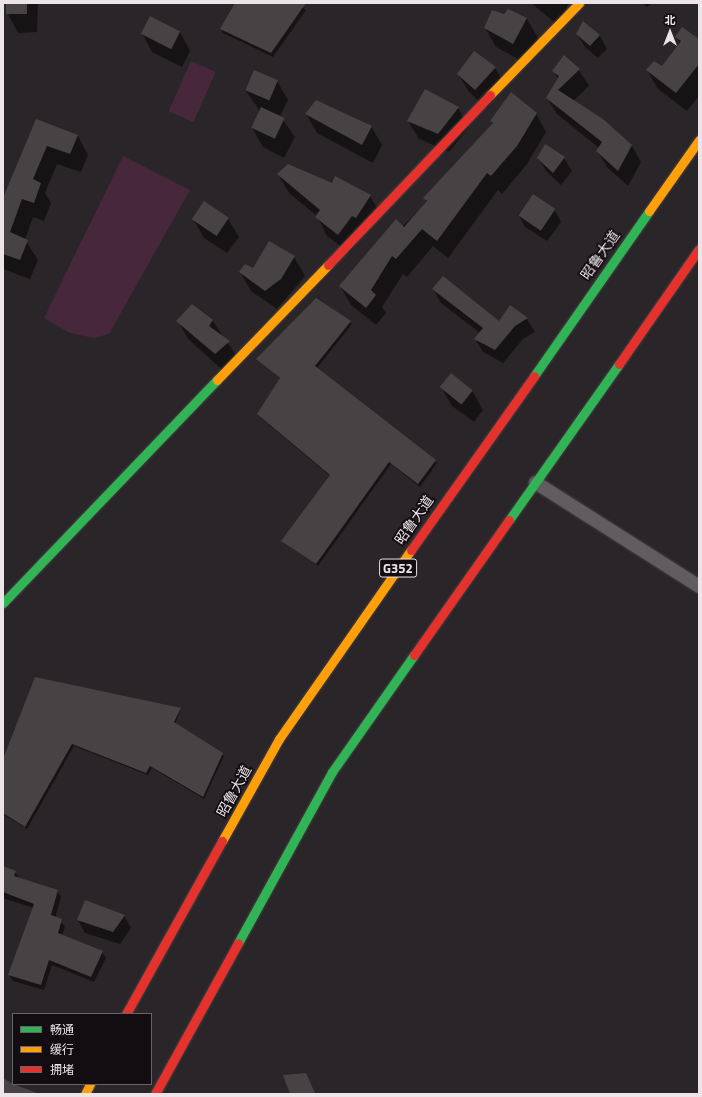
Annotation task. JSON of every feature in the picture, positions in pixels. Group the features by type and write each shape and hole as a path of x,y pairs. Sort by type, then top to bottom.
{"main road":[{"path":"3,603 579,3"},
{"name":"昭鲁大道","path":"127,1013 279,739 699,140"},
{"path":"155,1094 332,772 699,248"},
{"path":"85,1094 90,1085"}],"street":[{"path":"535,482 699,586"}],"shaded area":[{"path":"191,61 216,72 193,122 169,111"},
{"path":"123,156 190,190 109,334 94,338 70,333 44,318"}],"building":[{"path":"6,3 27,3 27,14 6,14"},
{"path":"235,3 306,3 271,53 220,29"},
{"path":"508,9 527,18 513,44 484,28 492,10 504,14"},
{"path":"150,16 180,31 171,49 141,34"},
{"path":"583,21 600,35 590,46 576,34"},
{"path":"682,27 699,39 699,64 676,93 646,70 654,61 662,66 681,41 675,37"},
{"path":"474,51 496,67 475,90 457,74"},
{"path":"564,55 580,69 558,90 603,119 632,145 618,171 596,151 602,142 546,98 559,76 552,71"},
{"path":"254,70 278,80 269,100 245,90"},
{"path":"425,89 459,107 438,134 407,121"},
{"path":"511,92 537,113 517,146 491,176 487,173 437,241 422,229 396,259 392,256 371,290 376,295 366,308 339,286 396,219 404,227 427,201 423,198 493,123 490,121"},
{"path":"316,100 372,126 362,145 305,114"},
{"path":"261,107 285,118 275,139 251,128"},
{"path":"36,119 78,135 70,154 47,146 33,179 41,183 34,203 22,199 10,232 28,240 20,260 3,254 3,198"},
{"path":"545,144 565,157 553,173 537,158"},
{"path":"288,164 332,183 335,176 371,195 356,218 352,216 338,235 315,217 320,210 277,174"},
{"path":"533,194 555,209 541,231 518,216"},
{"path":"204,201 229,218 217,236 192,219"},
{"path":"269,241 295,256 281,279 265,291 239,272 245,264 253,268"},
{"path":"443,276 499,321 510,305 528,318 515,326 495,350 474,339 483,328 432,289"},
{"path":"316,298 351,321 315,366 436,460 418,484 389,462 316,564 281,541 330,475 257,414 280,378 256,359"},
{"path":"192,304 213,320 209,326 230,341 215,354 176,321"},
{"path":"451,373 473,391 461,405 440,387"},
{"path":"35,677 181,708 174,722 223,753 203,797 150,766 146,773 72,744 25,827 3,813 3,759"},
{"path":"3,866 16,871 14,876 58,890 51,915 62,919 58,933 103,951 91,977 49,960 41,985 8,975 34,904 3,892"},
{"path":"85,900 125,915 113,932 77,920"},
{"path":"306,1073 315,1093 290,1094 283,1075"},
{"path":"3,1078 12,1083 12,1085 40,1094 3,1094"}],"traffic: fast":[{"path":"534,376 649,211"},
{"path":"509,520 619,364"},
{"path":"3,603 217,380"},
{"path":"238,943 332,772 414,655"}],"traffic: slow":[{"path":"490,95 579,3"},
{"path":"649,211 699,140"},
{"path":"217,380 328,265"},
{"path":"222,841 279,739 411,550"},
{"path":"85,1094 90,1085"}],"traffic: jam":[{"path":"328,265 490,95"},
{"path":"619,364 699,249"},
{"path":"411,550 534,376"},
{"path":"414,655 509,520"},
{"path":"127,1013 222,841"},
{"path":"155,1094 238,943"}]}
